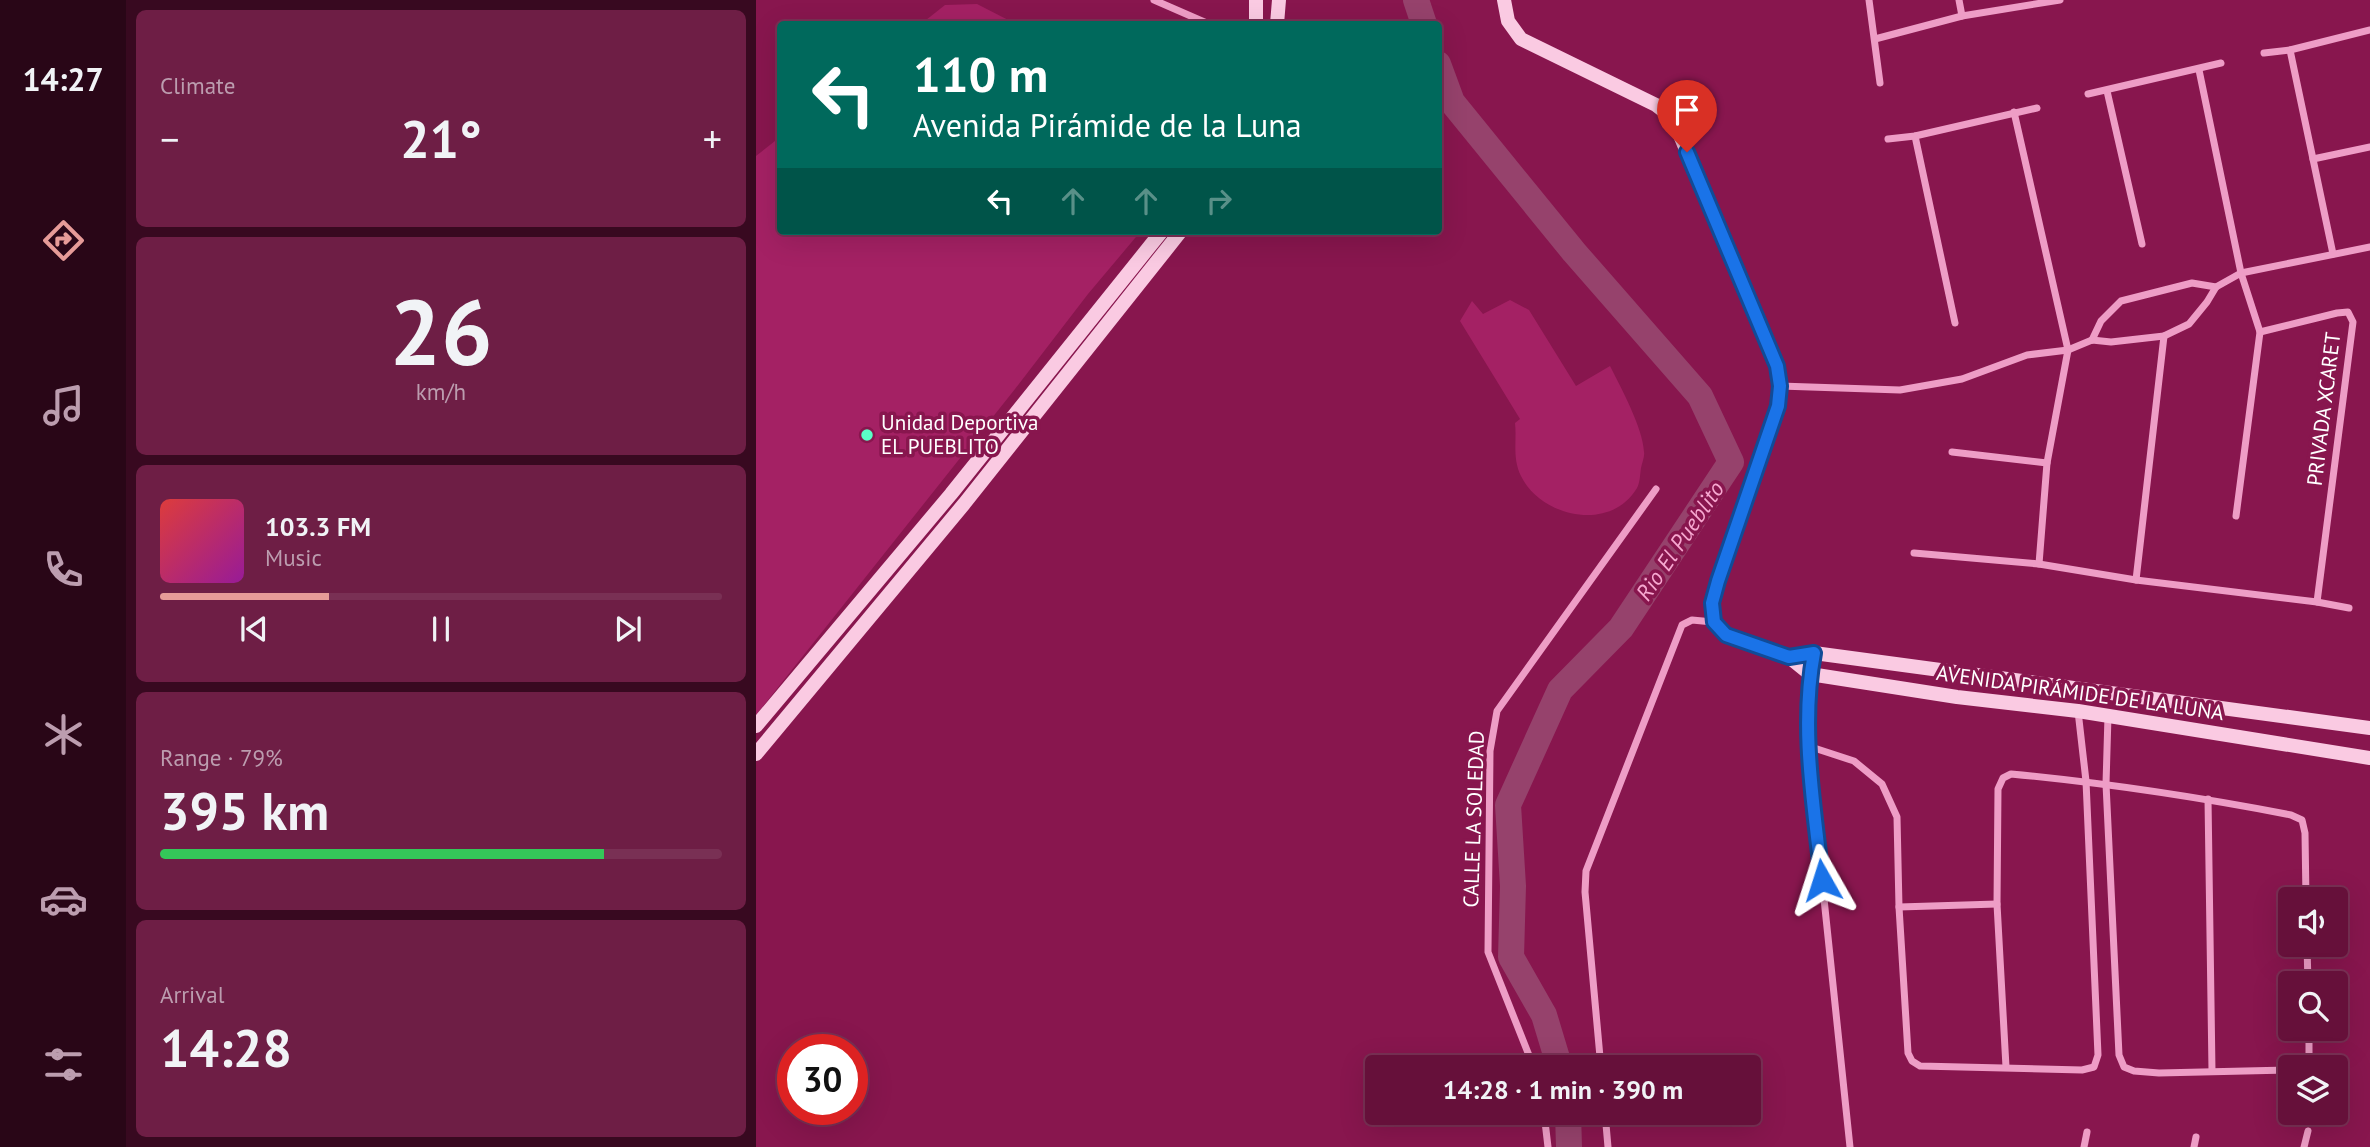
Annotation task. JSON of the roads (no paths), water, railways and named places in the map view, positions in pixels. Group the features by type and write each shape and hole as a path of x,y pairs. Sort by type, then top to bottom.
{"street":[{"path":"1154,0 1202,21"},
{"path":"1256,0 1256,21"},
{"path":"1278,21 1279,0"},
{"path":"1504,0 1508,21 1521,39 1656,105 1670,116 1777,366 1780,386 1778,406 1718,581 1712,603 1714,622 1692,620 1682,625 1586,871 1585,892 1600,1055"},
{"path":"1869,0 1880,83"},
{"path":"1959,0 1962,16"},
{"path":"1875,39 1962,16 2060,0"},
{"path":"2264,54 2370,30"},
{"path":"2290,50 2333,254"},
{"path":"2088,94 2221,63"},
{"path":"2199,70 2241,273 2260,332 2236,516"},
{"path":"2107,91 2142,244"},
{"path":"1888,139 1915,136 2037,108"},
{"path":"2014,112 2068,350 2047,463 2039,564"},
{"path":"1915,136 1955,323"},
{"path":"2313,159 2370,148"},
{"path":"756,726 951,494 1160,235"},
{"path":"756,754 964,504 1178,235"},
{"path":"1780,386 1900,390 1962,379 2027,355 2068,350 2092,340 2111,342 2164,336 2189,324 2216,287 2241,273 2370,247"},
{"path":"2092,340 2101,321 2121,301 2192,283 2216,287"},
{"name":"PRIVADA XCARET","path":"2260,332 2337,313 2348,312 2353,322 2318,602"},
{"path":"2136,580 2164,336"},
{"path":"1952,452 2047,463"},
{"name":"CALLE LA SOLEDAD","path":"1529,1055 1488,952 1490,751 1497,711 1656,489"},
{"path":"1914,553 2039,564 2136,580 2349,608"},
{"name":"AVENIDA PIRÁMIDE DE LA LUNA","path":"1714,622 1726,635 1789,657 1810,674 1896,688 2078,711 2370,758"},
{"path":"1814,653 1807,688 1808,746 1850,1147"},
{"name":"AVENIDA PIRÁMIDE DE LA LUNA","path":"1789,657 1814,653 2370,728"},
{"path":"1896,688 1900,665"},
{"path":"1808,746 1854,761 1882,784 1898,817 1899,907 1908,1053 1912,1061 1920,1066 2082,1070 2094,1067 2098,1055 2086,781 2078,711"},
{"path":"2108,716 2106,784 2119,1055 2124,1068 2134,1071 2278,1070"},
{"path":"2006,1067 1997,904 1997,800 2003,778 2011,774 2086,781 2208,799 2291,815 2302,820 2305,833 2306,887"},
{"path":"2208,799 2212,1071"},
{"path":"1899,907 1997,904"},
{"path":"1545,1125 1548,1147"},
{"path":"1606,1125 1608,1147"},
{"path":"2304,1147 2308,1131"},
{"path":"2084,1147 2087,1132"},
{"path":"2194,1147 2196,1137"}],"waterway":[{"name":"Rio El Pueblito","path":"1416,0 1423,21"},
{"name":"Rio El Pueblito","path":"1442,75 1452,102 1574,252 1700,396 1731,462 1621,628 1560,690 1508,805 1513,886 1511,957 1544,1015 1556,1055"},
{"name":"Rio El Pueblito","path":"1568,1125 1569,1147"}],"place":[{"name":"Unidad Deportiva EL PUEBLITO","path":"867,435"}]}
